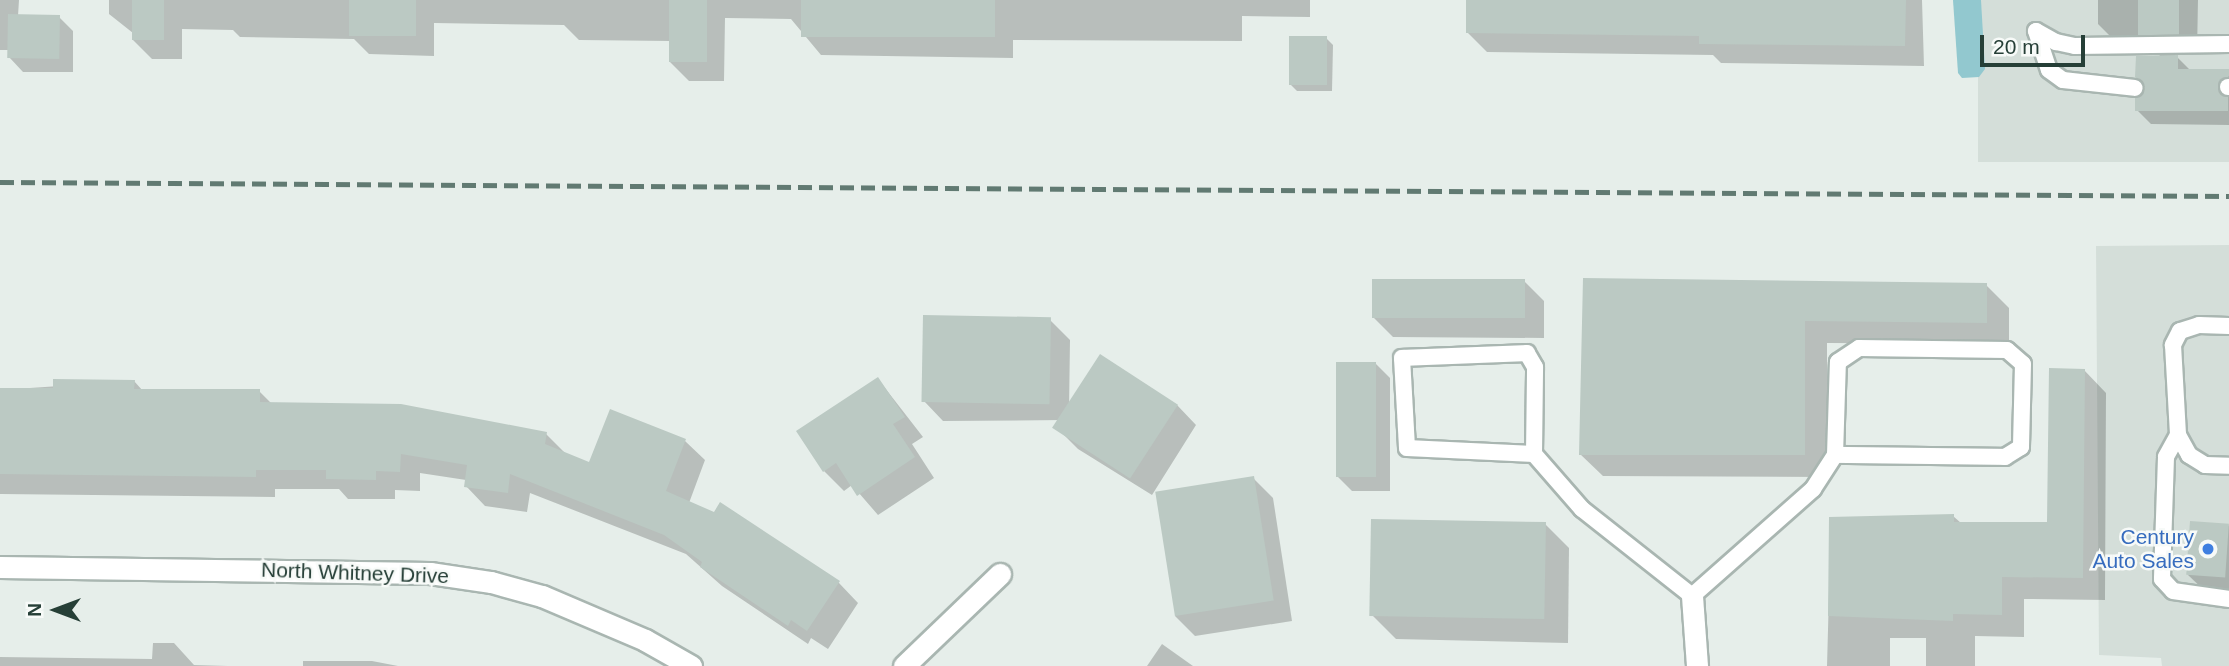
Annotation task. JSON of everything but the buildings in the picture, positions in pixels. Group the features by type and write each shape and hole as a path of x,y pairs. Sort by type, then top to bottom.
{"street":[{"name":"North Whitney Drive","path":"0,567 430,573 491,582 542,596 633,634 691,666"},
{"path":"904,666 1000,574"},
{"path":"1692,596 1697,666"}],"lane":[{"path":"2135,88 2063,80 2049,70 2036,31 2075,46 2229,44"},
{"path":"2229,326 2199,325 2180,331 2173,345 2178,435 2189,455 2205,465 2229,466"},
{"path":"1534,454 1406,448 1402,358 1527,353 1535,368 1534,454 1582,509 1692,596 1813,489 1835,455 1838,362 1858,348 2007,350 2023,364 2021,447 2005,457 1835,455"},
{"path":"2178,435 2166,457 2162,579 2173,591 2229,599"}],"shaded area":[{"path":"1978,0 2229,0 2229,162 1978,162"},
{"path":"2229,245 2229,666 2162,666 2161,658 2099,655 2096,246"}],"water":[{"path":"1953,0 1981,0 1985,69 1979,77 1962,78 1958,73"}],"railway":[{"path":"0,182 2229,196"}],"place":[{"name":"Century Auto Sales","path":"2208,549"}]}
